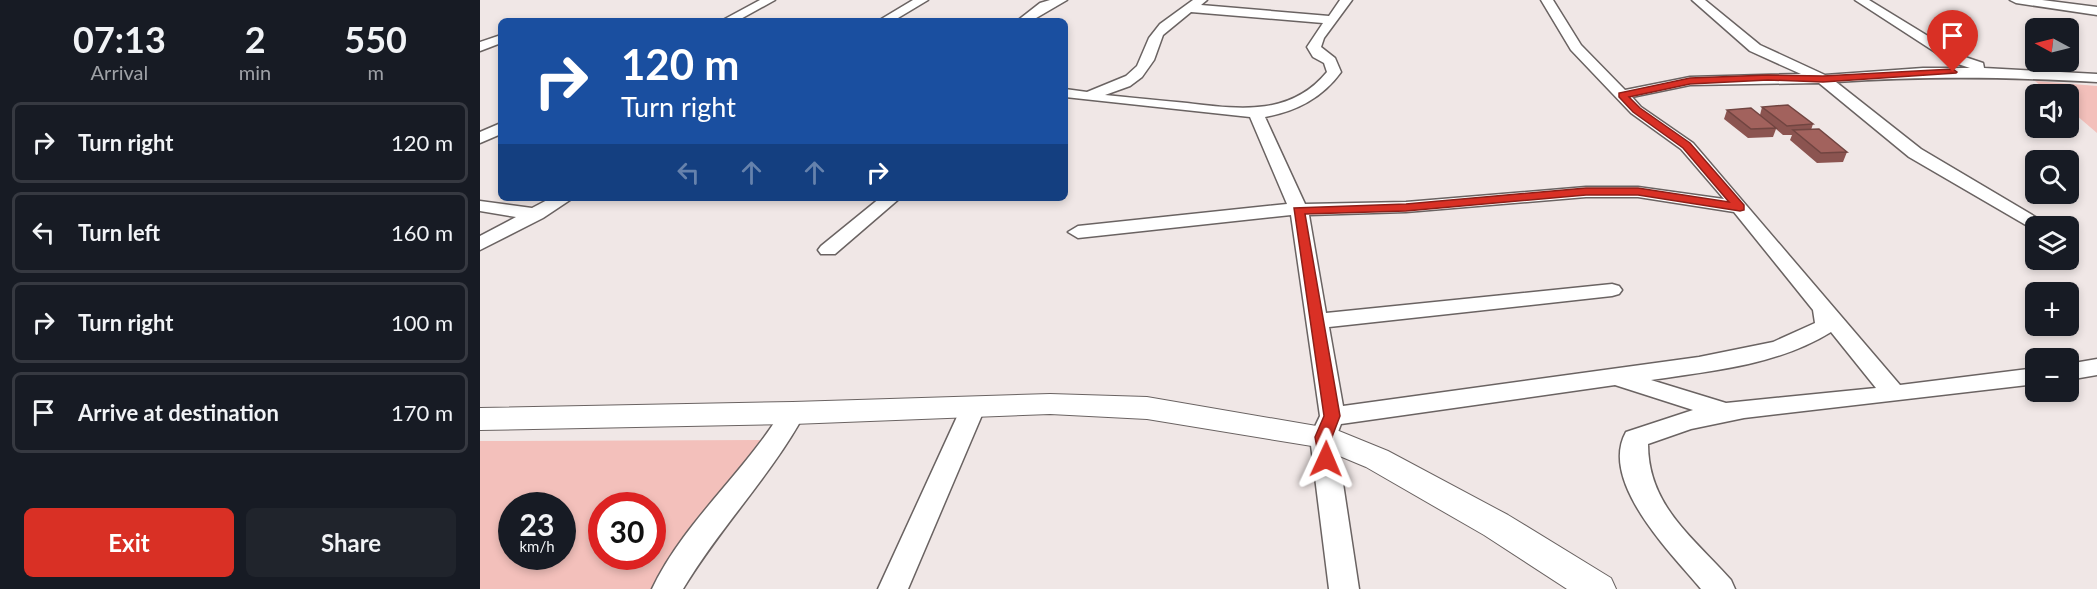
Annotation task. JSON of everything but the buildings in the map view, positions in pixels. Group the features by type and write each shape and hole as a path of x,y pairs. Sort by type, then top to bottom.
{"street":[{"path":"733,18 769,0"},
{"path":"889,18 922,0"},
{"path":"1027,18 1044,6 1061,0"},
{"path":"1082,96 1119,86 1134,78 1147,61 1150,46 1160,31 1202,0"},
{"path":"1068,94 1256,113 1278,110 1298,102 1325,84 1334,72 1330,61 1318,54 1314,47 1318,36 1332,21 1346,0"},
{"path":"1547,0 1576,47 1636,110 1687,146 1894,394"},
{"path":"1698,0 1755,48 1786,65 1823,79 1915,153 2025,219"},
{"path":"1862,0 1953,65"},
{"path":"2016,0 2097,10"},
{"path":"1189,8 1332,21"},
{"path":"480,47 498,40"},
{"path":"1622,95 1690,81 1768,78 1823,79 1953,65 1996,72 2097,78"},
{"path":"1256,113 1299,210 1317,321 1344,589"},
{"path":"480,138 498,129"},
{"path":"1078,232 1299,210 1406,207 1586,192 1638,192 1740,207"},
{"path":"480,244 559,201"},
{"path":"828,250 887,201"},
{"path":"480,206 536,214"},
{"path":"1317,321 1612,290"},
{"path":"480,419 793,413 1050,404 1147,408 1328,427 1749,356 1805,340 1826,326 1824,309"},
{"path":"2079,370 2097,367"},
{"path":"1720,589 1673,538 1645,501 1632,461 1635,439 1657,429 1722,411 1894,394 2025,377"},
{"path":"1620,378 1722,411"},
{"path":"893,589 973,408"},
{"path":"667,589 697,542 775,445 793,413"},
{"path":"1328,427 1377,459 1496,525 1598,589"}],"shaded area":[{"path":"2035,81 2072,84 2039,84"},
{"path":"2079,85 2097,86 2097,133 2079,118"},
{"path":"759,440 767,442 652,589 480,589 480,441"}],"route":[{"path":"1326,459 1323,437 1332,416 1299,210 1406,207 1467,200 1586,192 1638,192 1669,195 1740,207 1687,146 1636,110 1622,95 1690,81 1768,78 1823,79 1953,72"}]}
